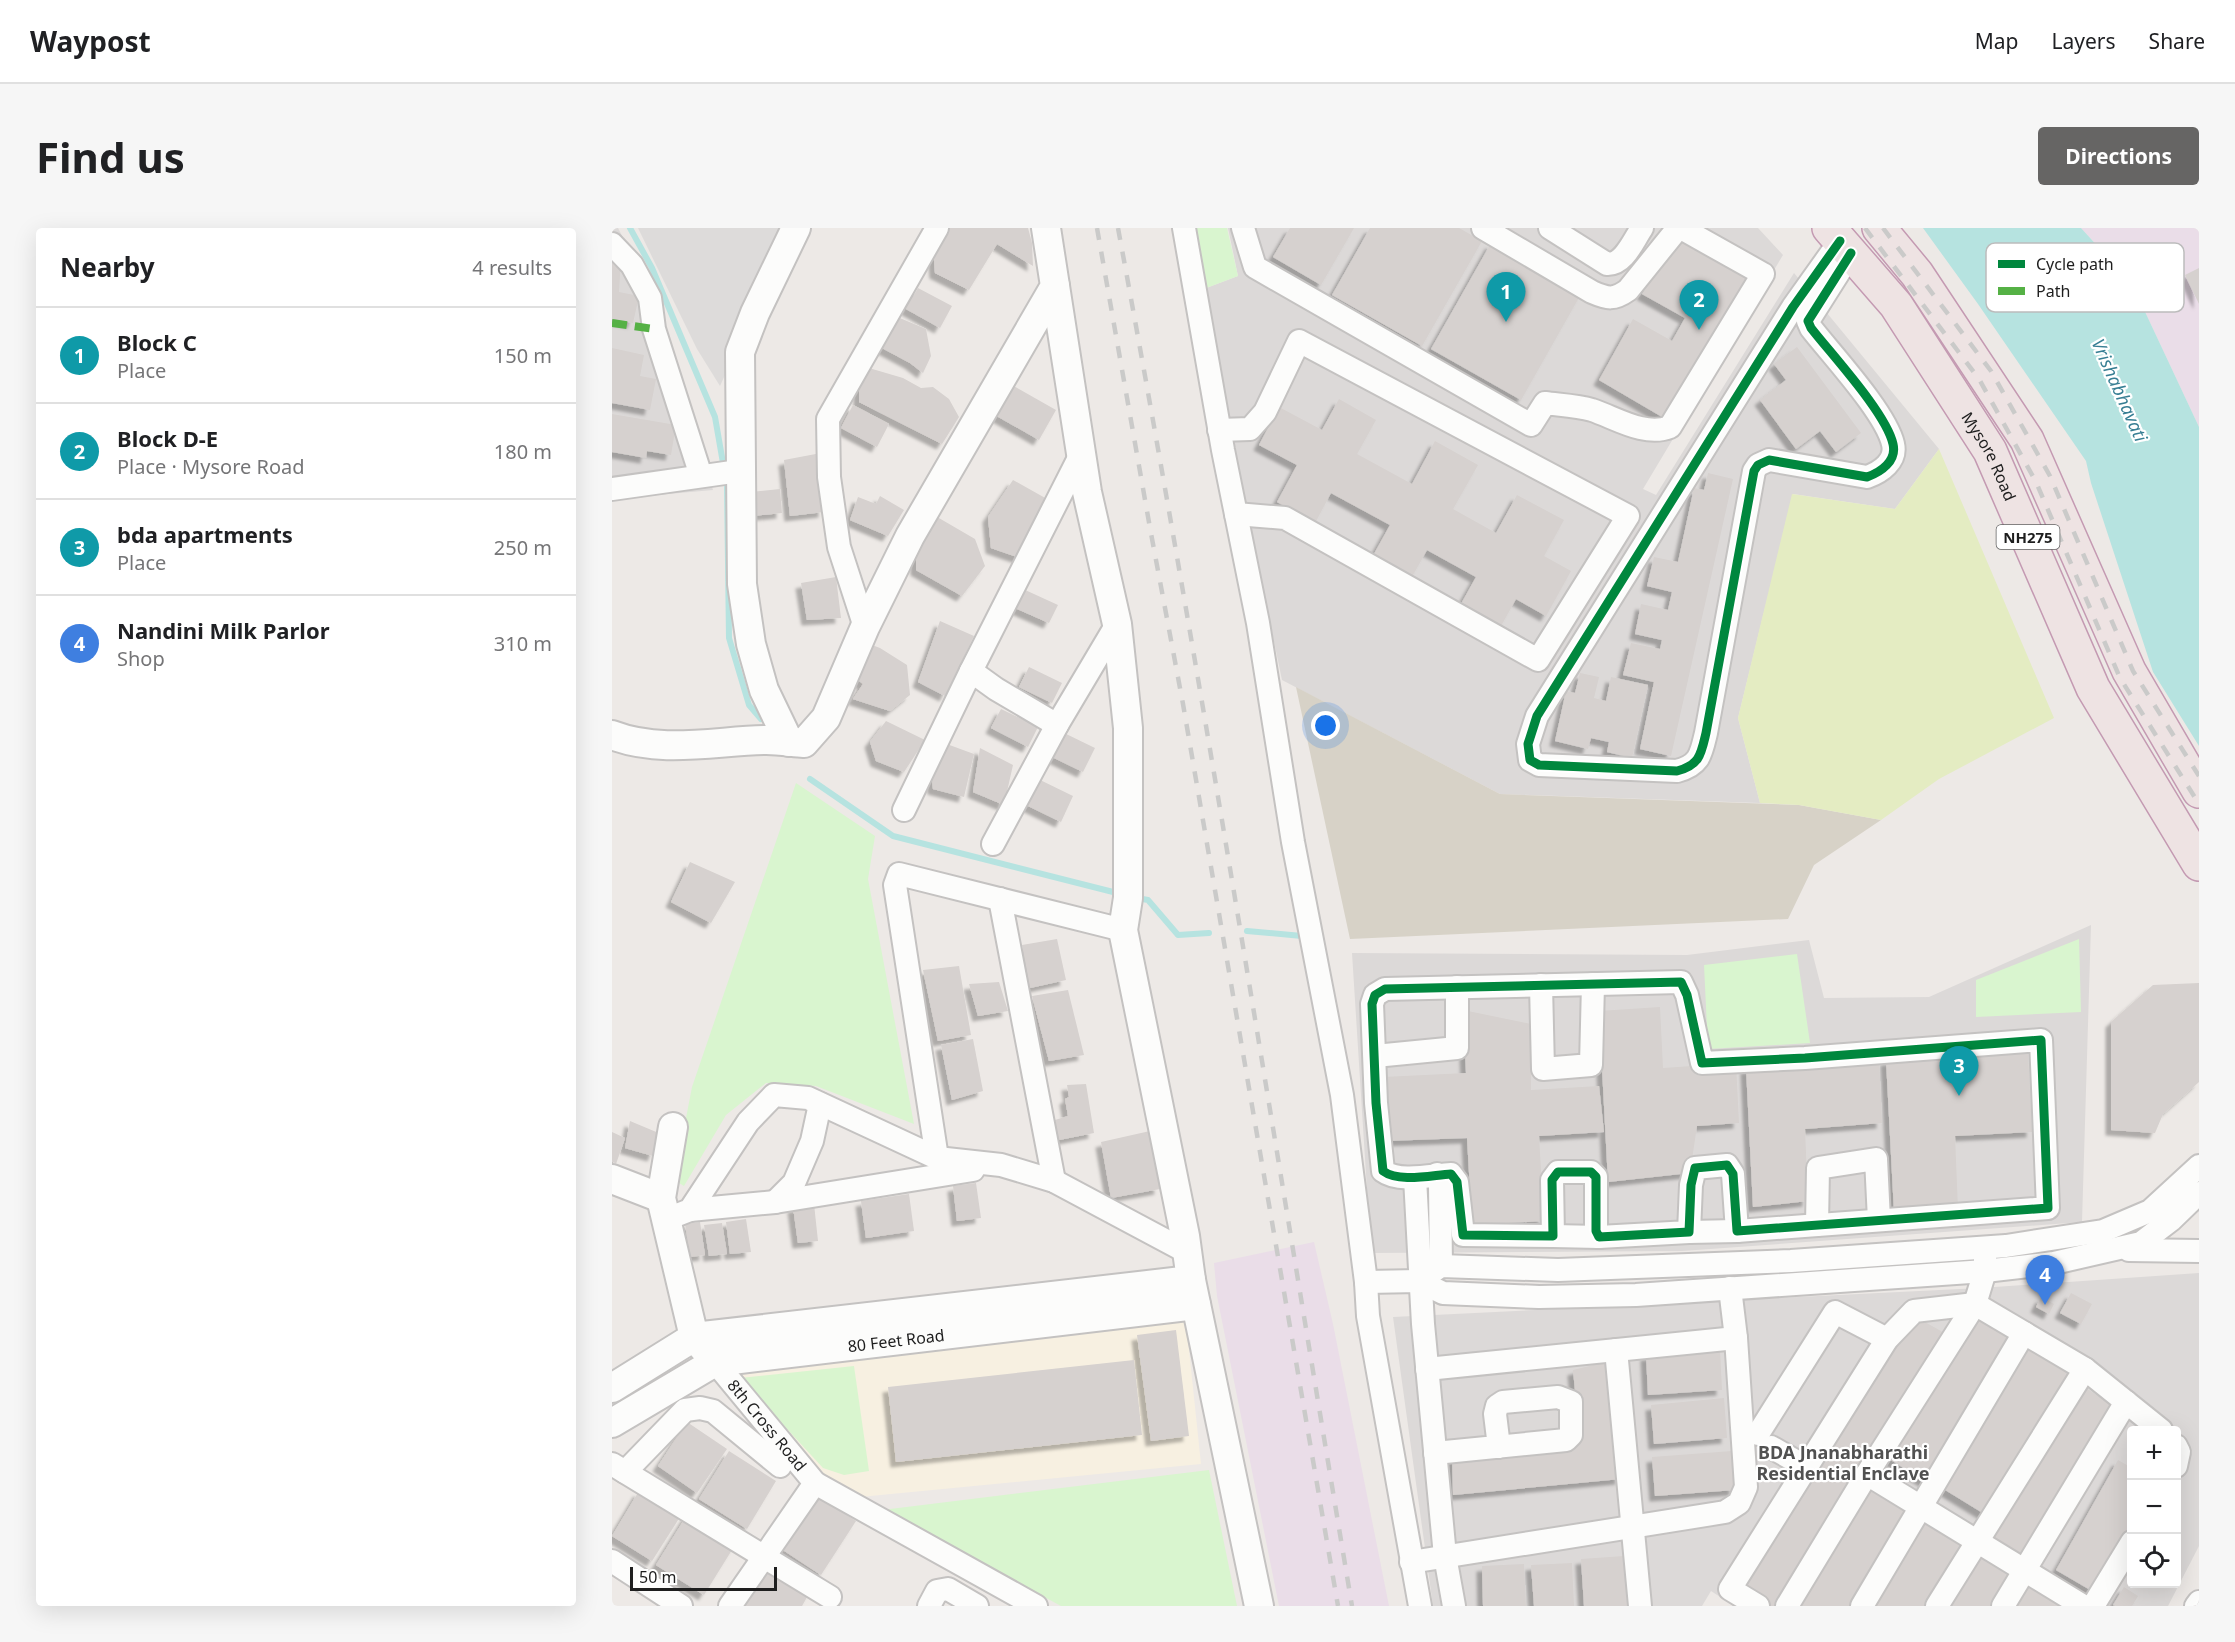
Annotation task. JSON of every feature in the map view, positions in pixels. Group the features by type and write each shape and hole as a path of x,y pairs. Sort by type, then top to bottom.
{"highway":[{"name":"NH275","path":"1879,228 1917,274 2027,440 2129,671 2199,791"},
{"name":"Mysore Road","path":"1840,241 1896,305 1990,451 2093,688 2199,864"}],"street":[{"path":"719,472 740,352 755,313 796,228"},
{"path":"865,627 839,547 829,477 828,419 937,228"},
{"path":"1046,228 1087,492 1117,624 1128,728 1128,892 1123,930 1194,1293 1259,1606"},
{"path":"1184,228 1219,430 1258,623 1293,842 1342,1095 1366,1282 1368,1316 1420,1606"},
{"path":"1243,228 1255,267 1531,425 1545,403 1590,410 1647,430 1670,427 1763,274 1679,228 1628,290 1610,299 1592,292 1483,228"},
{"path":"1550,228 1607,264 1612,264 1623,256 1642,228"},
{"path":"1800,314 1882,419 1894,446 1890,462 1881,472 1867,477 1769,460 1758,465 1754,471 1706,733 1700,756 1690,767 1677,771 1539,765 1530,760 1527,744 1537,716 1800,314 1813,309 1840,241"},
{"path":"612,244 632,266 650,298 654,329 719,472 742,584 751,644 764,690 789,742"},
{"path":"612,735 624,740 659,745 730,744 767,740 804,743 826,718 865,627 910,536 1055,286"},
{"path":"1219,430 1250,429 1265,412 1299,341 1628,516 1538,660 1285,518 1236,514"},
{"path":"904,810 971,671 1081,454"},
{"path":"612,478 719,472"},
{"path":"612,489 719,472"},
{"path":"993,844 1057,725 1117,624"},
{"path":"971,671 996,689 1057,725"},
{"path":"937,1158 895,885 899,874 1123,930"},
{"path":"1000,899 1054,1181"},
{"path":"2048,1208 1737,1231 1599,1237 1463,1235 1457,1182 1451,1174 1415,1178 1388,1174 1383,1171 1376,1102 1372,1004 1375,995 1385,989 1681,982 1702,1063 1805,1058 2041,1040 2048,1208 2052,1239"},
{"path":"1541,985 1543,1069 1591,1065 1593,984"},
{"path":"1375,1056 1457,1048 1457,987"},
{"path":"673,1209 774,1095 808,1098 937,1158 1001,1165 1054,1181 1187,1252"},
{"path":"776,1202 794,1183 812,1142 820,1104"},
{"path":"673,1127 673,1209 694,1337"},
{"path":"1817,1225 1818,1168 1876,1159 1879,1220"},
{"path":"612,1179 673,1209 776,1202 1001,1165"},
{"path":"1689,1232 1691,1185 1695,1168 1727,1165 1734,1174 1737,1231"},
{"path":"1419,1281 1441,1266 1558,1270 1791,1261 1985,1248 2052,1239 2103,1231 2150,1211 2199,1166"},
{"path":"1553,1236 1552,1180 1558,1172 1592,1172 1596,1177 1596,1231 1599,1237"},
{"path":"1437,1174 1440,1185 1441,1266"},
{"path":"1415,1178 1419,1281 1427,1369 1445,1556 1454,1606"},
{"path":"1366,1282 1419,1281 1443,1293 1539,1297 1636,1295 1985,1271 2054,1263 2141,1243 2171,1220 2199,1193"},
{"path":"1787,1606 1867,1474 1975,1304 1985,1271 1985,1248"},
{"path":"2118,1250 2199,1251"},
{"path":"1412,1562 1725,1512 1739,1503 1746,1487 1736,1338 1730,1288"},
{"name":"80 Feet Road","path":"612,1388 694,1337 1194,1293"},
{"name":"80 Feet Road","path":"612,1423 715,1362 1194,1293"},
{"path":"1758,1606 1730,1589 1887,1339 1914,1311 1975,1304 2085,1369 2155,1426"},
{"path":"1806,1467 1764,1440 1835,1312 1887,1339"},
{"path":"1862,1606 2024,1334"},
{"name":"8th Cross Road","path":"694,1337 815,1483 730,1606"},
{"path":"1427,1369 1736,1338"},
{"path":"1616,1350 1640,1606"},
{"path":"1937,1606 2085,1369"},
{"path":"2003,1606 2126,1402"},
{"path":"780,1466 713,1411 700,1408 685,1410 618,1468 765,1556 830,1598"},
{"path":"1435,1453 1499,1447"},
{"path":"1867,1474 2083,1606"},
{"path":"815,1483 1036,1606"},
{"path":"2093,1606 2127,1550"},
{"path":"612,1561 675,1605"},
{"path":"929,1606 937,1592 948,1589 977,1606"},
{"path":"2196,1606 2199,1602"}],"shaded area":[{"path":"612,228 618,228 640,271 713,490 612,499"},
{"path":"638,228 792,228 720,386 697,349"},
{"path":"1228,228 1758,228 1783,255 1643,489 1656,495 1794,273 1939,449 1895,509 1793,494 1738,718 1760,803 1500,794 1282,680 1201,290 1238,276"},
{"path":"2081,228 2199,228 2199,427 2145,312 2184,312 2184,243 2095,243"},
{"path":"1296,687 1500,794 1799,805 1881,820 1814,865 1788,919 1350,939"},
{"path":"2091,925 2082,1222 1682,1251 1371,1253 1352,953 1687,955 1809,940 1824,998 1929,997"},
{"path":"1314,1242 1333,1324 1389,1606 1279,1606 1217,1296 1214,1263"},
{"path":"2199,1273 2199,1546 2181,1581 2181,1426 2127,1426 2127,1588 2177,1588 2168,1606 1734,1606 1711,1591 1702,1606 1433,1606 1393,1317 1980,1288"},
{"path":"1186,1321 1201,1464 860,1497 812,1467 731,1372"}],"green space":[{"path":"1191,228 1227,228 1238,276 1201,290"},
{"path":"1939,449 2054,718 1939,779 1881,820 1799,805 1760,803 1738,718 1792,494 1895,509"},
{"path":"796,783 875,836 868,879 914,1124 816,1086 766,1083 726,1115 684,1186 674,1180 692,1087"},
{"path":"2079,939 2081,1012 1976,1017 1976,980"},
{"path":"1797,954 1810,1043 1708,1049 1704,965"},
{"path":"854,1366 869,1471 844,1475 823,1468 740,1378"},
{"path":"1209,1470 1237,1606 1061,1606 882,1510"}],"water":[{"name":"Vrishabhavati","path":"1923,228 2081,228 2095,243 1986,243 1986,312 2145,312 2199,427 2199,746 2153,672 2091,483 2086,461"}],"building":[{"path":"949,228 1028,228 1032,243 1033,266 997,244 969,290 935,273 933,248"},
{"path":"1290,228 1354,228 1321,285 1273,257"},
{"path":"1370,228 1459,228 1482,241 1422,346 1332,295"},
{"path":"1675,237 1749,279 1669,421 1599,380 1633,319 1672,341 1685,318 1642,294"},
{"path":"1491,243 1581,294 1521,400 1431,349"},
{"path":"612,256 621,258 619,292 639,296 633,323 612,319"},
{"path":"2199,268 2199,304 2185,275"},
{"path":"918,288 952,306 940,328 906,309"},
{"path":"895,316 926,329 931,356 923,373 882,348 884,335"},
{"path":"1797,347 1861,433 1836,452 1820,431 1796,449 1760,400 1786,380 1774,364"},
{"path":"612,348 644,355 640,376 656,379 650,410 612,403"},
{"path":"869,368 903,378 921,388 933,387 949,399 959,417 942,444 859,402 859,390"},
{"path":"1012,385 1056,410 1039,440 995,415"},
{"path":"1339,399 1376,420 1357,454 1412,484 1435,441 1478,465 1453,509 1496,533 1517,495 1564,520 1544,556 1571,571 1546,616 1516,599 1497,633 1457,611 1476,577 1427,550 1409,582 1370,561 1390,525 1331,493 1315,523 1277,502 1297,465 1259,445 1279,407 1322,430"},
{"path":"853,405 889,424 877,447 841,428"},
{"path":"612,414 676,425 671,455 647,451 646,458 612,452"},
{"path":"821,453 824,512 790,516 784,460"},
{"path":"1708,473 1733,479 1671,756 1640,749 1654,682 1623,675 1631,643 1660,649 1662,640 1635,634 1641,604 1668,610 1672,592 1647,586 1654,557 1678,562 1694,488 1704,490"},
{"path":"1013,480 1047,499 1020,558 991,548 988,517"},
{"path":"780,489 782,513 743,517 740,493"},
{"path":"880,496 904,510 888,536 850,520 858,497 876,504"},
{"path":"932,514 975,539 985,566 962,596 916,570 916,545"},
{"path":"836,577 841,618 807,620 801,583"},
{"path":"1023,589 1058,605 1049,623 1015,608"},
{"path":"940,621 974,636 945,696 918,682"},
{"path":"864,642 880,648 907,665 910,695 890,711 853,699 863,684 848,672"},
{"path":"1029,667 1062,683 1052,703 1019,687"},
{"path":"1580,673 1599,677 1594,698 1606,701 1611,677 1648,685 1632,758 1607,752 1609,742 1591,738 1588,749 1555,741 1566,691 1575,693"},
{"path":"1001,709 1038,727 1028,747 991,728"},
{"path":"886,721 925,740 904,772 876,761 870,742"},
{"path":"1060,731 1095,748 1083,772 1048,755"},
{"path":"944,743 974,754 964,797 933,789 930,762"},
{"path":"980,748 1013,765 1004,805 973,792"},
{"path":"1034,777 1073,796 1061,822 1022,803"},
{"path":"690,862 735,882 711,923 671,902"},
{"path":"1057,939 1066,980 1030,988 1022,945"},
{"path":"959,966 971,1035 938,1041 923,970"},
{"path":"999,982 1008,1011 978,1016 969,984"},
{"path":"2199,983 2199,1082 2163,1114 2155,1133 2111,1130 2111,1022 2153,985"},
{"path":"1068,990 1084,1055 1049,1061 1032,996"},
{"path":"1660,1007 1663,1068 1736,1063 1739,1123 1697,1126 1690,1173 1608,1182 1599,1011"},
{"path":"1463,1010 1531,1024 1531,1090 1599,1086 1604,1132 1539,1136 1544,1221 1472,1225 1467,1138 1386,1141 1383,1077 1466,1073"},
{"path":"973,1039 983,1091 952,1100 941,1045"},
{"path":"2028,1052 2032,1132 1955,1136 1958,1209 1894,1212 1886,1060"},
{"path":"1879,1060 1882,1123 1805,1129 1808,1201 1753,1207 1746,1068"},
{"path":"1086,1084 1094,1133 1059,1140 1055,1120 1068,1116 1065,1099 1069,1097 1067,1085"},
{"path":"630,1121 661,1134 653,1156 625,1148"},
{"path":"1150,1131 1160,1189 1111,1198 1101,1142"},
{"path":"612,1132 625,1138 616,1164 612,1161"},
{"path":"976,1183 981,1218 957,1221 953,1186"},
{"path":"909,1194 914,1231 866,1238 861,1201"},
{"path":"814,1204 818,1241 798,1243 793,1207"},
{"path":"746,1219 751,1252 730,1254 726,1222"},
{"path":"700,1222 705,1255 690,1257 685,1224"},
{"path":"722,1223 727,1254 709,1256 704,1225"},
{"path":"2071,1293 2092,1304 2081,1324 2060,1313"},
{"path":"2041,1297 2054,1304 2049,1314 2036,1307"},
{"path":"1973,1311 2020,1340 1929,1484 1883,1455"},
{"path":"1916,1317 1948,1335 1781,1606 1770,1606 1742,1587"},
{"path":"1176,1330 1189,1436 1151,1441 1137,1335"},
{"path":"2033,1340 2077,1367 1986,1515 1942,1488"},
{"path":"1720,1350 1722,1390 1648,1395 1646,1355"},
{"path":"1134,1360 1142,1435 896,1462 888,1387"},
{"path":"1610,1361 1621,1479 1453,1495 1452,1455 1580,1443 1573,1370"},
{"path":"2080,1384 2116,1408 2023,1559 1983,1539"},
{"path":"1724,1398 1727,1438 1654,1444 1651,1405"},
{"path":"687,1422 727,1449 697,1493 658,1466"},
{"path":"729,1451 776,1481 747,1529 699,1499"},
{"path":"1732,1451 1735,1490 1655,1496 1652,1457"},
{"path":"2118,1460 2127,1465 2127,1529 2092,1591 2056,1570"},
{"path":"1868,1484 1912,1510 1856,1606 1796,1606"},
{"path":"639,1491 680,1517 652,1561 612,1536"},
{"path":"817,1496 856,1521 821,1575 783,1550"},
{"path":"1928,1513 1971,1540 1931,1606 1871,1606"},
{"path":"687,1515 735,1545 704,1595 656,1565"},
{"path":"1976,1555 2016,1579 2000,1606 1944,1606"},
{"path":"1624,1556 1627,1606 1584,1606 1581,1559"},
{"path":"769,1563 811,1590 802,1606 742,1606"},
{"path":"1572,1563 1574,1606 1534,1606 1531,1565"},
{"path":"1524,1564 1526,1606 1483,1606 1482,1566"},
{"path":"2030,1579 2066,1606 2015,1606"},
{"path":"2124,1587 2138,1596 2132,1606 2113,1605"}],"waterway":[{"path":"630,228 652,268 715,417 727,486 729,638 749,705 761,719"},
{"path":"810,779 893,836 1121,894"},
{"path":"1137,898 1148,900 1178,935 1209,933"},
{"path":"1247,931 1302,936"}],"railway":[{"path":"1097,228 1183,704 1338,1606"},
{"path":"1118,228 1209,744 1352,1606"},
{"path":"1865,228 1979,379 2036,482 2120,678 2199,804"},
{"path":"1883,228 1991,371 2050,476 2133,671 2199,776"}],"marked path":[{"path":"612,323 654,329"}],"cycle path":[{"path":"1840,241 1793,307 1537,716 1528,744 1530,760 1539,765 1677,771 1695,762 1701,753 1706,733 1754,471 1758,465 1769,460 1867,477 1878,472 1890,461 1893,456 1893,444 1880,417 1808,321 1851,253"},
{"path":"1681,982 1687,995 1702,1063 1805,1058 2041,1040 2048,1208 1737,1231 1733,1174 1727,1165 1695,1168 1691,1185 1689,1232 1599,1237 1596,1231 1596,1177 1591,1172 1558,1172 1552,1180 1553,1236 1463,1235 1457,1182 1451,1174 1398,1177 1383,1171 1376,1103 1372,1004 1375,995 1385,989 1681,982"}],"place":[{"name":"Block C","path":"1506,322"},
{"name":"Block D-E","path":"1699,330"},
{"name":"bda apartments","path":"1959,1096"},
{"name":"Nandini Milk Parlor","path":"2045,1305"}],"district":[{"name":"BDA Jnanabharathi Residential Enclave","path":"1843,1462"}]}
